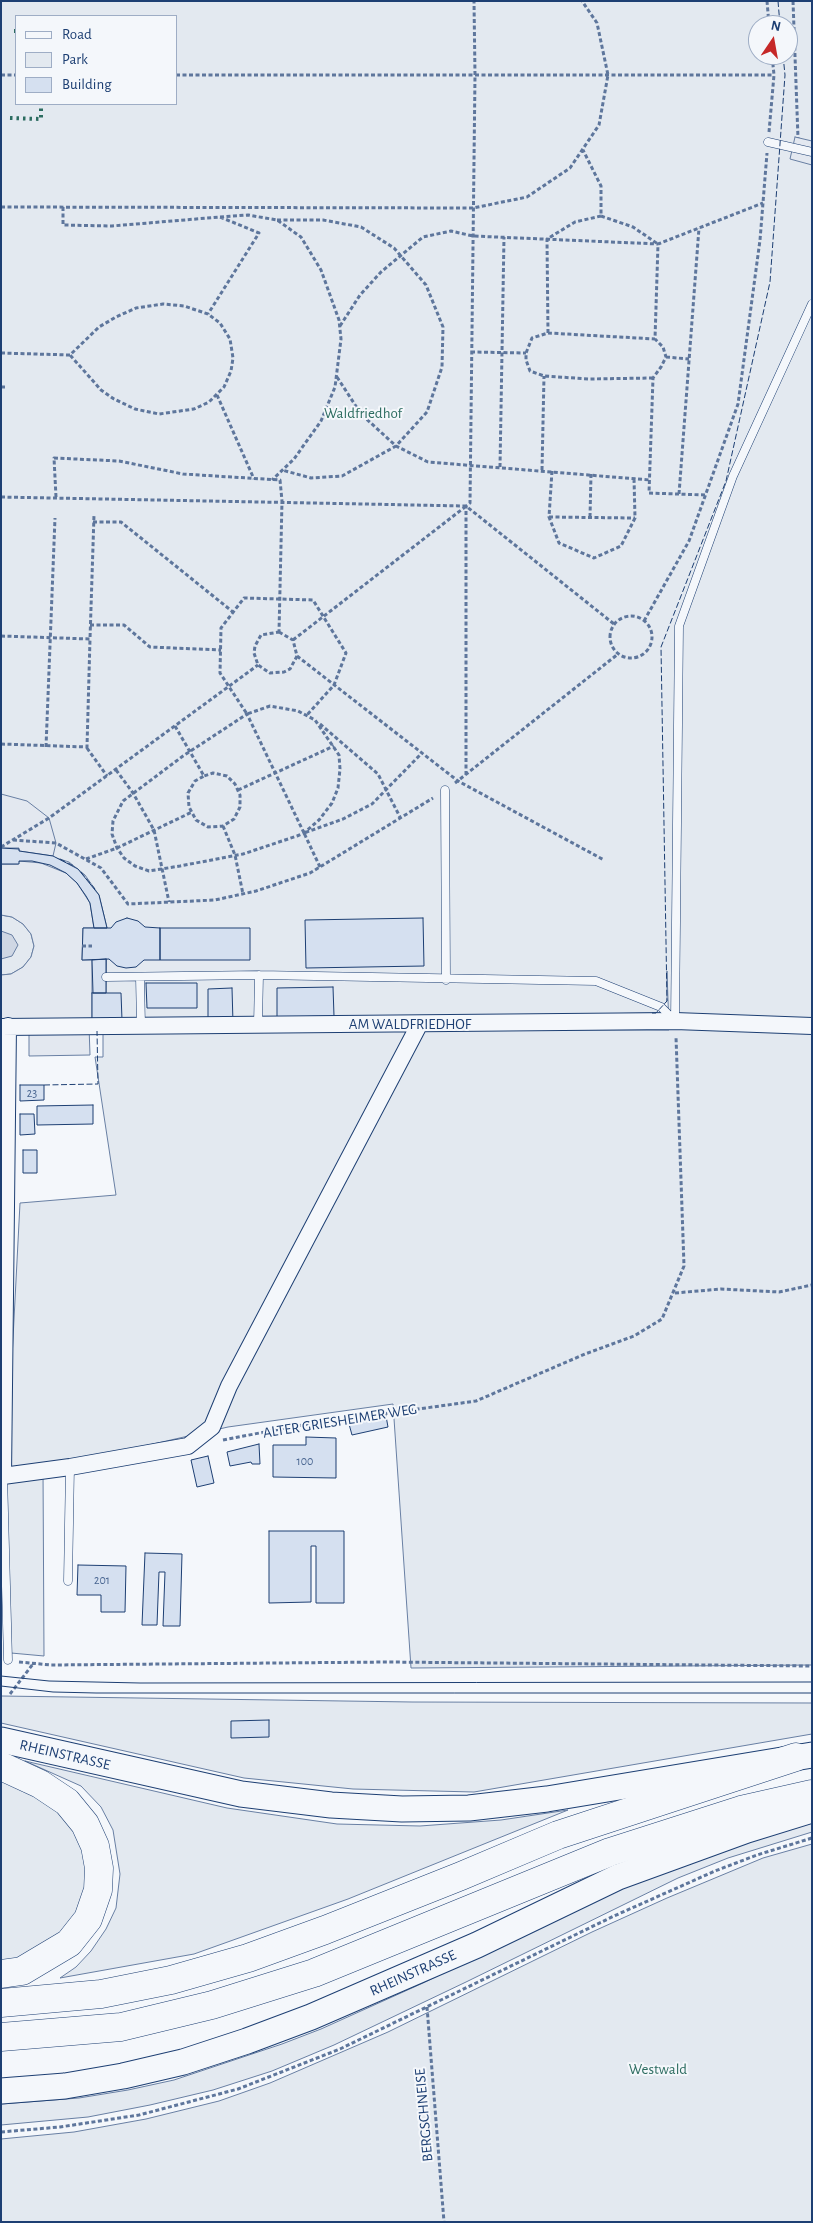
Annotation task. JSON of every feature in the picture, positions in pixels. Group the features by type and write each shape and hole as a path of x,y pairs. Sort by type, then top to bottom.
{"highway":[{"path":"1,2003 101,1994 171,1980 248,1958 452,1880 558,1835 804,1756"},
{"path":"1,1766 40,1784 67,1802 85,1824 95,1846 99,1868 98,1890 88,1919 69,1943 22,1970 1,1974"},
{"path":"1,2037 121,2027 212,2005 314,1973 610,1852 740,1810 812,1794"}],"main road":[{"name":"RHEINSTRASSE","path":"1,1740 241,1794 331,1805 402,1809 469,1808 547,1799 804,1756"},
{"name":"RHEINSTRASSE","path":"1,2091 65,2086 123,2076 183,2062 247,2042 311,2017 477,1945 618,1877 747,1830 812,1810"}],"street":[{"name":"AM WALDFRIEDHOF","path":"3,1476 5,1026 676,1021 812,1026"},
{"path":"3,1476 70,1467 188,1446 212,1427 229,1386 419,1024"}],"lane":[{"path":"768,142 812,152"},
{"path":"676,1021 679,626 733,476 812,304"},
{"path":"445,790 446,980"},
{"path":"106,977 259,975 446,980 596,981 661,1007 676,1021"},
{"path":"258,1025 259,975"},
{"path":"140,977 141,1026"},
{"path":"68,1581 70,1467"},
{"name":"AM WALDFRIEDHOF","path":"3,1476 8,1660"}],"path":[{"path":"293,640 324,618 470,503 475,75 474,1"},
{"path":"1,207 473,208 527,197 570,168 599,125 608,75 597,23 582,1"},
{"path":"767,1 768,15"},
{"path":"792,1 798,95 798,149"},
{"path":"644,621 689,541 738,404 763,203 774,75 773,65"},
{"path":"1,75 15,75"},
{"path":"178,75 774,75"},
{"path":"582,149 601,186 601,216"},
{"path":"340,326 360,295 400,256 423,237 451,231 473,236 658,244 763,203"},
{"path":"63,207 63,225 112,226 248,216 276,220 323,220 361,227 394,248 426,285 443,327 442,367 427,412 396,446 342,476 311,478 282,470"},
{"path":"547,239 575,222 601,216 633,227 658,244"},
{"path":"208,314 259,233 220,217"},
{"path":"272,480 294,459 321,421 335,387 341,339 340,326 321,270 301,237 276,220"},
{"path":"679,494 699,228"},
{"path":"500,467 504,237"},
{"path":"547,239 548,333"},
{"path":"655,339 658,244"},
{"path":"1,354 70,355 99,327 136,308 163,304 184,306 208,314 220,323 230,339 234,358 230,375 217,395 202,407 181,412 159,414 134,409 108,395 70,355"},
{"path":"653,378 589,379 544,376 530,371 526,360 526,353 532,338 548,333 655,339 663,347 666,357 661,368 653,378 649,493 706,495"},
{"path":"471,352 526,353"},
{"path":"666,357 689,360"},
{"path":"542,470 544,376"},
{"path":"336,377 362,414 396,446 428,462 650,480"},
{"path":"1,387 6,387"},
{"path":"217,395 254,479"},
{"path":"56,497 54,458 119,461 183,474 280,480 282,501 279,632"},
{"path":"552,471 549,517 559,543 594,558 621,546 635,518 634,478"},
{"path":"590,517 591,474"},
{"path":"1,497 466,506 614,624"},
{"path":"466,506 466,775"},
{"path":"94,515 87,748 107,776"},
{"path":"549,517 635,518"},
{"path":"46,747 55,518"},
{"path":"93,522 121,522 233,612"},
{"path":"307,715 334,685 346,653 313,600 244,598 221,628 220,673 247,714 320,867"},
{"path":"625,617 638,617 644,621 649,626 652,638 648,650 637,658 624,658 618,654 610,637 614,624 625,617"},
{"path":"90,625 124,625 150,647 221,650"},
{"path":"279,632 293,640 297,656 294,663 284,672 270,673 258,665 254,652 261,635 279,632"},
{"path":"1,636 90,639"},
{"path":"13,840 56,843 101,868 128,904 215,900 244,894 310,873 401,819 466,775 618,654"},
{"path":"297,656 458,781 604,860"},
{"path":"1,847 49,818 258,665"},
{"path":"401,819 386,790 378,774 315,720 307,715 270,706 247,714 123,801 113,821 112,834 117,848 124,858 135,866 149,871 235,856 272,845 343,819 372,804 386,790 422,753"},
{"path":"304,833 319,820 332,803 338,788 339,754 315,720"},
{"path":"175,726 204,776"},
{"path":"1,744 87,748"},
{"path":"238,790 334,746"},
{"path":"116,770 133,793 154,830 169,902"},
{"path":"213,773 227,776 236,784 238,790 240,807 234,819 223,826 208,827 196,820 192,812 188,793 195,781 213,773"},
{"path":"86,860 117,848 192,812"},
{"path":"223,826 235,856 244,894"},
{"path":"82,946 92,946"},
{"path":"676,1021 684,1266 674,1293 721,1289 779,1292 812,1285"},
{"name":"ALTER GRIESHEIMER WEG","path":"188,1446 296,1426 476,1401 585,1354 634,1336 662,1319 674,1293"},
{"path":"8,1660 51,1665 388,1662 812,1666"},
{"path":"10,1694 33,1664"},
{"path":"1,2132 60,2127 139,2115 238,2089 340,2049 614,1916 706,1875 757,1855 812,1838"},
{"name":"BERGSCHNEISE","path":"427,2007 444,2222"}],"green space":[{"name":"Waldfriedhof","path":"1,1 812,1 812,1665 411,1668 393,1404 228,1427 43,1469 44,1656 11,1653 6,1474 20,1203 116,1195 95,1057 103,1057 103,1029 669,1030 667,971 667,1001 656,1013 92,1021 92,993 106,993 107,928 99,895 85,875 69,862 37,852 19,851 19,848 1,848"},
{"path":"1,915 12,917 23,924 31,934 34,946 31,957 23,967 11,974 1,975"},
{"path":"1,1696 412,1702 812,1703 812,1734 474,1792 353,1789 244,1778 1,1723"},
{"path":"25,1761 227,1808 337,1824 420,1826 501,1820 568,1810 348,1899 194,1954 60,1978 76,1967 91,1951 106,1929 116,1908 120,1874 113,1830 101,1807 81,1786"},
{"path":"1,1778 58,1808 85,1847 87,1889 72,1924 34,1953 1,1966"},
{"path":"812,1822 812,1832 728,1858 678,1878 334,2045 272,2071 213,2090 150,2105 88,2117 1,2125 1,2104 79,2098 128,2090 174,2080 282,2044 321,2029 423,1983 660,1870"},
{"name":"Westwald","path":"812,1844 812,2222 1,2222 1,2139 74,2132 146,2119 219,2101 270,2083 388,2032 592,1932 667,1898 763,1858"}],"shaded area":[{"path":"795,137 812,141 812,165 790,159"},
{"path":"1,794 27,801 49,818 56,843 53,856 19,851 19,848 1,848"},
{"path":"19,861 41,863 66,873 77,883 90,903 94,928 83,928 82,960 92,960 92,1021 1,1020 1,975 11,974 23,967 31,957 34,946 31,934 23,924 12,917 1,915 1,864 18,864"},
{"path":"1,931 12,935 18,945 12,956 1,959"},
{"path":"29,1026 89,1026 90,1055 29,1056"}],"building":[{"path":"1,848 19,849 19,851 53,856 78,869 99,895 107,928 94,928 90,903 77,883 66,873 50,865 32,861 19,861 19,864 1,864"},
{"path":"127,918 138,921 145,927 160,928 160,960 144,960 136,967 126,968 117,966 109,959 82,960 83,928 111,928 116,922"},
{"path":"423,918 424,966 306,968 305,920"},
{"path":"160,928 250,928 250,960 160,960"},
{"path":"106,959 106,993 93,993 92,960"},
{"path":"146,983 197,983 197,1008 147,1008"},
{"path":"333,987 334,1016 277,1017 277,988"},
{"path":"232,988 233,1023 208,1023 208,989"},
{"path":"92,993 121,993 122,1020 92,1021"},
{"path":"20,1085 44,1085 44,1100 20,1101"},
{"path":"93,1105 93,1124 37,1125 37,1106"},
{"path":"20,1114 34,1114 35,1134 20,1135"},
{"path":"23,1150 37,1150 37,1173 23,1173"},
{"path":"386,1416 388,1427 352,1435 349,1424"},
{"path":"306,1437 336,1438 336,1478 273,1477 273,1445 306,1445"},
{"path":"259,1444 260,1464 252,1464 251,1462 230,1466 227,1452"},
{"path":"208,1456 214,1483 197,1487 191,1460"},
{"path":"269,1531 344,1531 344,1603 316,1603 316,1546 311,1546 311,1602 269,1603"},
{"path":"145,1553 182,1554 180,1626 163,1626 165,1572 159,1572 157,1625 142,1625"},
{"path":"78,1565 126,1566 125,1612 101,1612 101,1595 77,1595"},
{"path":"269,1720 269,1737 231,1738 231,1721"}],"tram line":[{"path":"1,1676 49,1681 140,1683 812,1682"},
{"path":"1,1686 53,1692 96,1693 812,1693"}],"hedge":[{"path":"10,118 41,119 41,105"}],"fence":[{"path":"778,1 779,15"},
{"path":"652,1013 656,1013 667,1001 661,647 726,481 770,282 785,75 784,65"},
{"path":"60,859 74,866"},
{"path":"81,872 95,889"},
{"path":"44,1085 98,1084 97,1031"}]}
